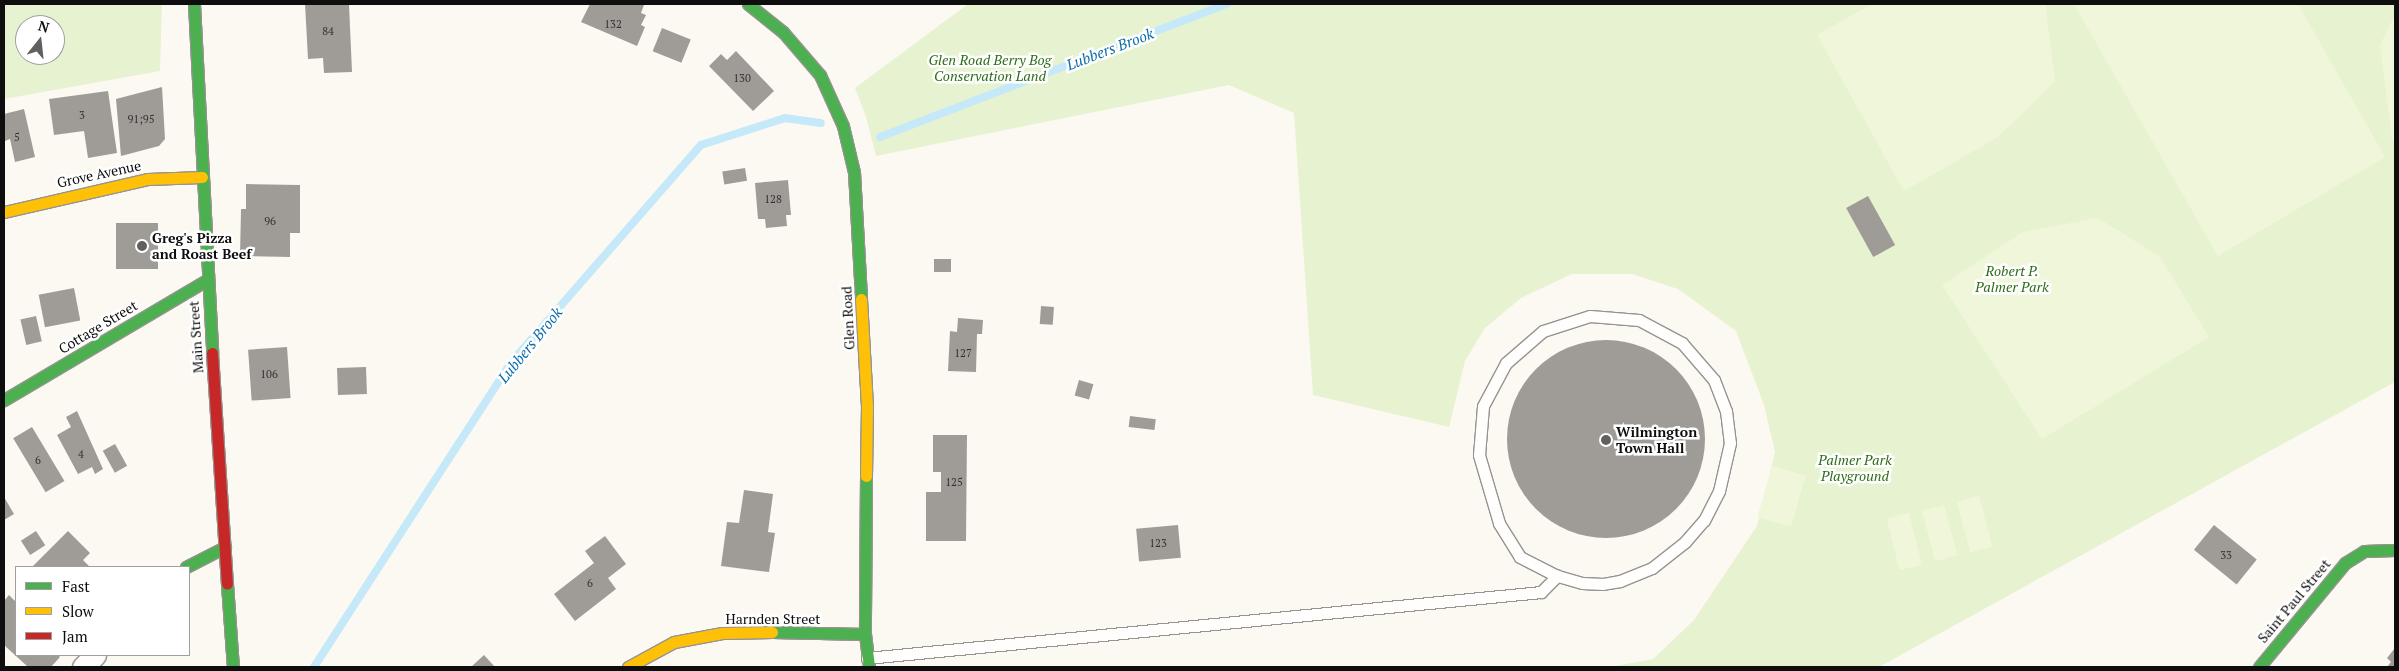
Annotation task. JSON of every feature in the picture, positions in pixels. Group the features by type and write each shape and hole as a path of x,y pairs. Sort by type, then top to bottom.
{"street":[{"name":"Main Street","path":"194,4 207,280 233,667"},
{"name":"Glen Road","path":"748,4 783,32 820,75 843,126 854,172 867,405 865,634 868,663"},
{"name":"Grove Avenue","path":"4,212 148,179 202,177"},
{"name":"Cottage Street","path":"4,400 207,280"},
{"path":"188,566 225,546"},
{"name":"Saint Paul Street","path":"2259,667 2345,563 2364,551 2382,548 2395,550"},
{"name":"Harnden Street","path":"628,667 674,642 722,633 752,631 865,634"},
{"path":"83,667 94,656"}],"lane":[{"path":"1590,316 1639,320 1682,343 1714,380 1729,427 1725,475 1704,520 1664,561 1628,578 1603,584 1582,583 1557,576 1520,557 1499,523 1479,455 1483,406 1506,363 1543,331 1590,316"},
{"path":"868,663 1541,592 1557,576"}],"green space":[{"path":"4,4 162,4 160,71 4,99"},
{"name":"Robert P. Palmer Park","path":"968,4 2395,4 2395,382 1879,667 1610,667 1653,659 1694,620 1757,526 1775,452 1764,405 1736,331 1678,289 1632,274 1572,274 1521,298 1485,328 1465,361 1449,427 1313,395 1294,113 1229,85 876,156 866,117 855,88"},
{"path":"1872,4 2045,4 2055,81 1998,137 1904,191 1817,35"},
{"path":"2074,4 2298,4 2385,157 2218,256"},
{"path":"2395,15 2395,142 2392,138 2380,45"},
{"path":"2098,218 2160,257 2209,337 2042,439 1942,285 2023,232"},
{"path":"1772,466 1806,476 1791,527 1757,517"},
{"path":"1979,496 1992,546 1970,552 1957,502"},
{"path":"1944,505 1957,555 1935,561 1922,511"},
{"path":"1909,513 1922,564 1900,570 1887,519"}],"building":[{"path":"305,4 349,4 352,72 324,73 323,58 308,59"},
{"path":"590,4 644,5 641,13 646,15 641,25 645,27 637,46 581,22"},
{"path":"662,28 691,40 681,63 653,51"},
{"path":"736,51 774,91 753,111 709,66 721,54 727,60"},
{"path":"162,87 165,139 159,146 121,156 116,99"},
{"path":"108,91 117,153 88,158 84,131 54,135 49,99"},
{"path":"24,109 35,157 15,162 10,139 5,141 4,114"},
{"path":"745,168 747,181 724,184 722,172"},
{"path":"788,180 791,215 786,215 787,226 766,228 765,219 758,219 755,183"},
{"path":"246,184 300,185 300,233 290,233 290,257 240,256 241,209 246,209"},
{"path":"1868,196 1895,245 1873,257 1846,208"},
{"path":"116,223 158,223 158,269 116,269"},
{"path":"934,259 951,259 951,272 934,272"},
{"path":"74,288 80,320 45,327 39,295"},
{"path":"1041,306 1054,307 1053,325 1040,324"},
{"path":"36,316 42,341 26,345 20,320"},
{"path":"958,318 983,320 982,334 977,334 976,372 948,371 950,331 957,332"},
{"name":"Wilmington Town Hall","path":"1596,340 1616,340 1625,341 1653,351 1669,362 1683,376 1698,401 1704,420 1704,458 1694,486 1683,502 1669,516 1653,527 1635,534 1616,538 1596,538 1587,537 1559,527 1543,516 1529,502 1518,486 1511,468 1507,449 1507,429 1508,420 1518,392 1529,376 1543,362 1559,351 1577,344"},
{"path":"287,347 291,398 252,401 248,350"},
{"path":"366,367 367,394 338,395 337,368"},
{"path":"1079,380 1093,384 1089,400 1075,395"},
{"path":"77,411 103,469 95,474 92,467 78,474 57,435 71,427 66,417"},
{"path":"1130,416 1156,419 1154,430 1129,427"},
{"path":"32,427 64,481 46,492 13,438"},
{"path":"933,435 967,435 966,541 926,541 926,492 941,492 941,472 933,472"},
{"path":"115,444 127,466 115,473 103,451"},
{"path":"744,490 773,494 768,532 775,533 769,572 721,566 727,522 739,523"},
{"path":"4,497 14,514 4,520"},
{"path":"1178,525 1181,558 1139,562 1136,529"},
{"path":"2214,525 2257,560 2237,584 2194,550"},
{"path":"36,531 45,545 30,555 21,541"},
{"path":"68,531 90,553 83,560 89,566 33,566"},
{"path":"605,536 626,564 608,578 616,589 575,621 554,594 594,563 585,551"},
{"path":"9,595 15,601 15,655 4,645 4,601"},
{"path":"2395,648 2395,667 2387,667 2391,662 2387,658"},
{"path":"484,655 495,667 471,667"},
{"path":"16,656 60,657 51,667 28,667"}],"waterway":[{"name":"Lubbers Brook","path":"880,137 1227,4"},
{"name":"Lubbers Brook","path":"314,667 509,365 701,145 785,118 821,123"}],"traffic: fast":[{"path":"194,4 212,353"},
{"path":"748,4 783,32 820,75 843,126 854,172 861,299"},
{"path":"4,400 207,280"},
{"path":"866,476 865,634 869,667"},
{"path":"188,566 225,547"},
{"path":"2259,667 2345,563 2364,551 2395,550"},
{"path":"227,584 233,667"},
{"path":"772,632 865,634"}],"traffic: slow":[{"path":"4,212 148,179 202,177"},
{"path":"861,299 867,405 866,476"},
{"path":"628,667 674,642 722,633 772,632"}],"traffic: jam":[{"path":"212,353 227,584"}],"place":[{"name":"Greg's Pizza and Roast Beef","path":"142,246"},
{"name":"Wilmington Town Hall","path":"1606,440"}],"park label":[{"name":"Glen Road Berry Bog Conservation Land","path":"990,68"},
{"name":"Palmer Park Playground","path":"1855,468"}]}
